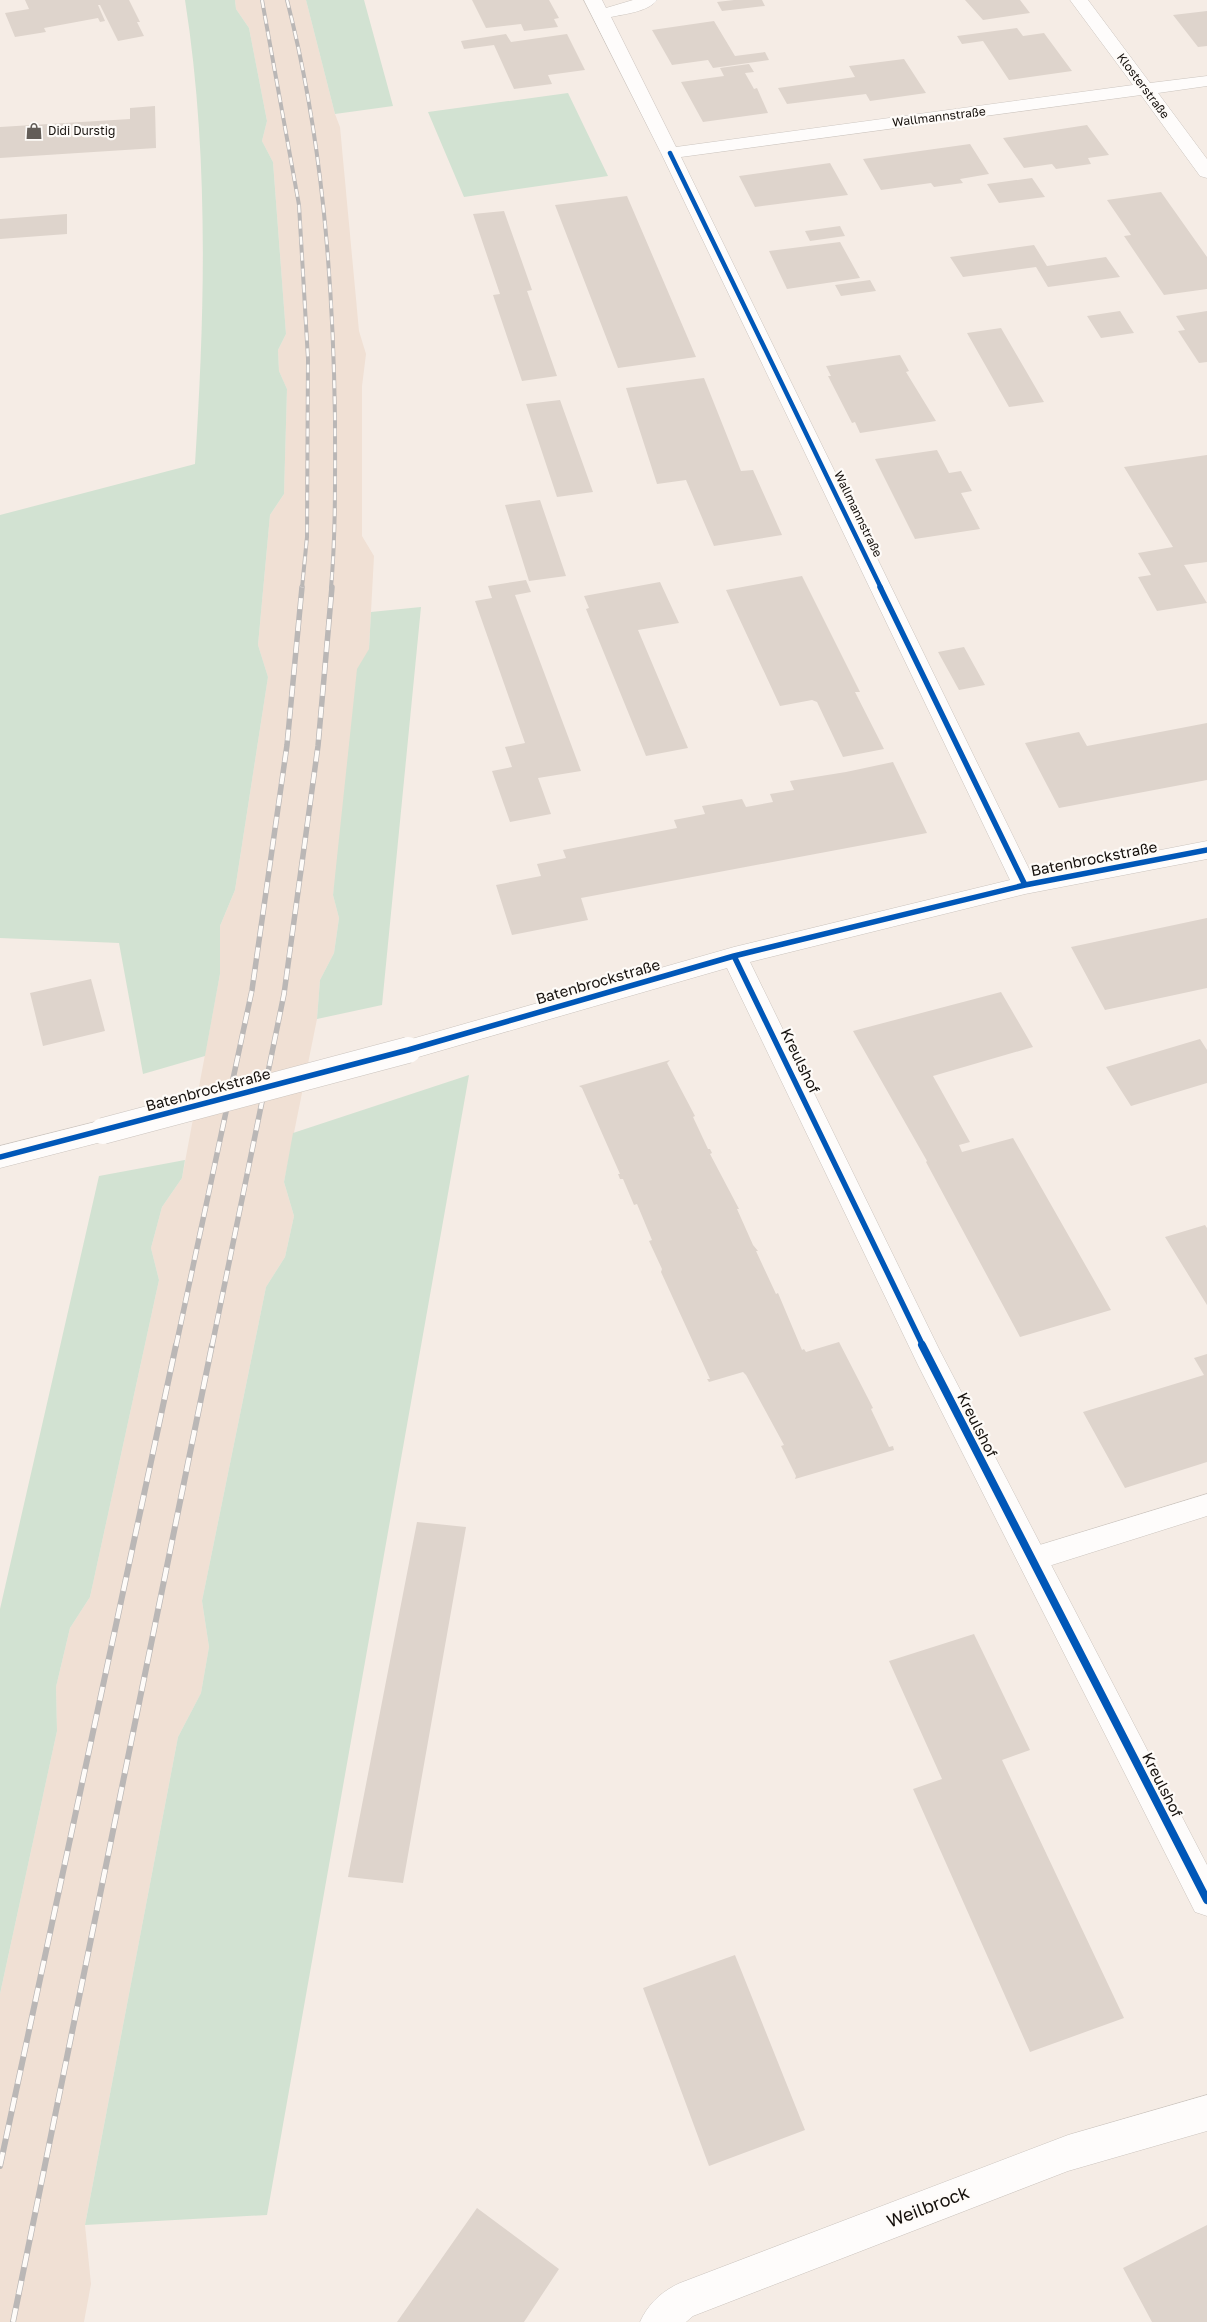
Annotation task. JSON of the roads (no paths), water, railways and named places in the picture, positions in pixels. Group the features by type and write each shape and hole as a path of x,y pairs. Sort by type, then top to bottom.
{"street":[{"name":"Wallmannstraße","path":"648,0 630,8 597,7 670,153 1025,885"},
{"name":"Klosterstraße","path":"1079,0 1207,172"},
{"name":"Wallmannstraße","path":"670,153 1207,81"},
{"name":"Batenbrockstraße","path":"0,1157 408,1050 734,956 1025,885 1207,850"},
{"name":"Kreulshof","path":"734,956 928,1356 1207,1900"},
{"name":"Weilbrock","path":"659,2322 680,2302 1059,2156 1207,2113"}],"lane":[{"path":"1033,1560 1207,1505"}],"railway":[{"path":"262,0 299,205 308,359 307,537 302,588"},
{"path":"287,0 299,51 317,155 332,313 335,482 331,588"},
{"path":"176,1346 252,990 287,745 302,587"},
{"path":"212,1346 284,994 318,746 332,587"},
{"path":"0,2166 176,1345"},
{"path":"13,2322 212,1345"}],"place":[{"name":"Didi Durstig","path":"34,131"}]}
